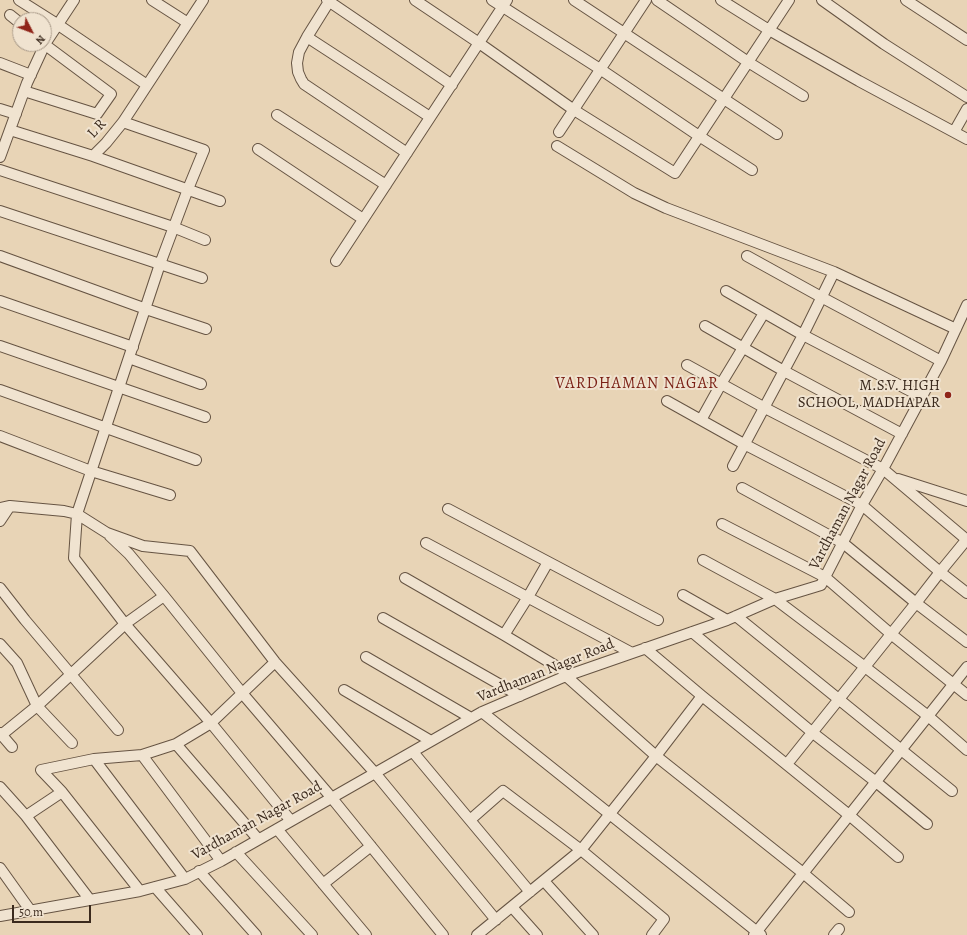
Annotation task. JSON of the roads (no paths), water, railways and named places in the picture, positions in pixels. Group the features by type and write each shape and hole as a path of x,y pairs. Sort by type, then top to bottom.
{"street":[{"path":"19,0 147,85"},
{"path":"52,32 74,0"},
{"path":"152,0 188,22"},
{"name":"L R","path":"93,156 123,122 203,0"},
{"path":"407,153 304,84 298,72 297,63 299,52 329,0 452,85"},
{"path":"415,0 574,110 675,173 789,0"},
{"path":"492,0 505,4 699,136 752,170"},
{"path":"574,0 778,134"},
{"path":"559,132 646,0"},
{"path":"657,0 748,62 803,96"},
{"path":"721,0 769,30 859,81 967,138"},
{"path":"822,0 884,44 967,97"},
{"path":"906,0 967,40"},
{"path":"336,261 505,4"},
{"path":"307,37 430,117"},
{"path":"24,91 97,114 111,94 52,50"},
{"path":"0,157 24,91 41,52"},
{"path":"0,63 31,75"},
{"path":"0,109 16,114"},
{"path":"954,132 967,110"},
{"path":"277,115 386,185"},
{"path":"123,122 204,150 160,264 77,514 74,558 125,624 211,723 291,821"},
{"path":"10,130 93,156 220,201"},
{"path":"557,146 634,193 666,208 834,272 956,328"},
{"path":"258,149 363,219"},
{"path":"0,170 205,240"},
{"path":"0,211 202,278"},
{"path":"0,256 206,329"},
{"path":"747,256 822,298 942,361"},
{"path":"733,466 765,408 834,272"},
{"path":"726,291 803,335 922,397"},
{"path":"0,301 133,347"},
{"name":"Vardhaman Nagar Road","path":"0,916 140,891 185,879 221,861 482,712 568,675 732,618 775,599 821,585 862,505 942,361 967,305"},
{"path":"701,420 764,313"},
{"path":"705,326 742,348 902,434"},
{"path":"0,346 205,417"},
{"path":"129,358 201,384"},
{"path":"687,365 765,408 883,469 967,540 787,764"},
{"path":"0,390 196,460"},
{"path":"667,401 744,444 862,505 940,572 967,593"},
{"path":"0,436 91,472 170,495"},
{"name":"Vardhaman Nagar Road","path":"892,477 967,500"},
{"path":"742,488 843,543 916,603 967,642"},
{"path":"0,521 5,507 64,511 77,514 107,533 129,554 242,693 331,797 443,935"},
{"path":"448,509 658,620"},
{"path":"722,524 825,577 891,634 967,695"},
{"path":"107,533 143,546 190,551 275,662 375,773 496,920"},
{"path":"426,543 632,653"},
{"path":"703,560 775,599 928,716 967,750"},
{"path":"504,635 548,562"},
{"path":"405,578 504,635 568,675 656,756 803,873 849,912"},
{"path":"0,588 25,620 118,730"},
{"path":"683,595 732,618 839,699 952,791"},
{"path":"12,747 0,734 37,706 125,624 164,596"},
{"path":"383,618 520,696"},
{"path":"692,632 812,733 876,782 927,824"},
{"path":"0,644 18,663 37,706 72,743"},
{"path":"645,648 898,857"},
{"path":"366,657 471,718"},
{"path":"140,891 62,792 41,770 94,759 142,755 176,744 211,723 275,662"},
{"path":"482,712 757,934 803,873 967,667"},
{"path":"344,690 431,741"},
{"path":"479,934 581,850 702,696"},
{"path":"176,744 258,839"},
{"path":"413,752 530,892"},
{"path":"142,755 221,861"},
{"path":"94,759 185,879"},
{"path":"0,787 26,816 90,900"},
{"path":"470,820 503,791 581,850 664,919 652,935"},
{"path":"26,816 62,792"},
{"path":"277,828 366,935"},
{"path":"324,884 371,846"},
{"path":"236,852 312,935"},
{"path":"0,868 30,910"},
{"path":"199,871 256,935"},
{"path":"544,881 593,935"},
{"path":"155,887 197,935"},
{"path":"512,907 537,935"}],"place":[{"name":"M.S.V. HIGH SCHOOL, MADHAPAR","path":"948,395"}],"district":[{"name":"VARDHAMAN NAGAR","path":"637,384"}]}
